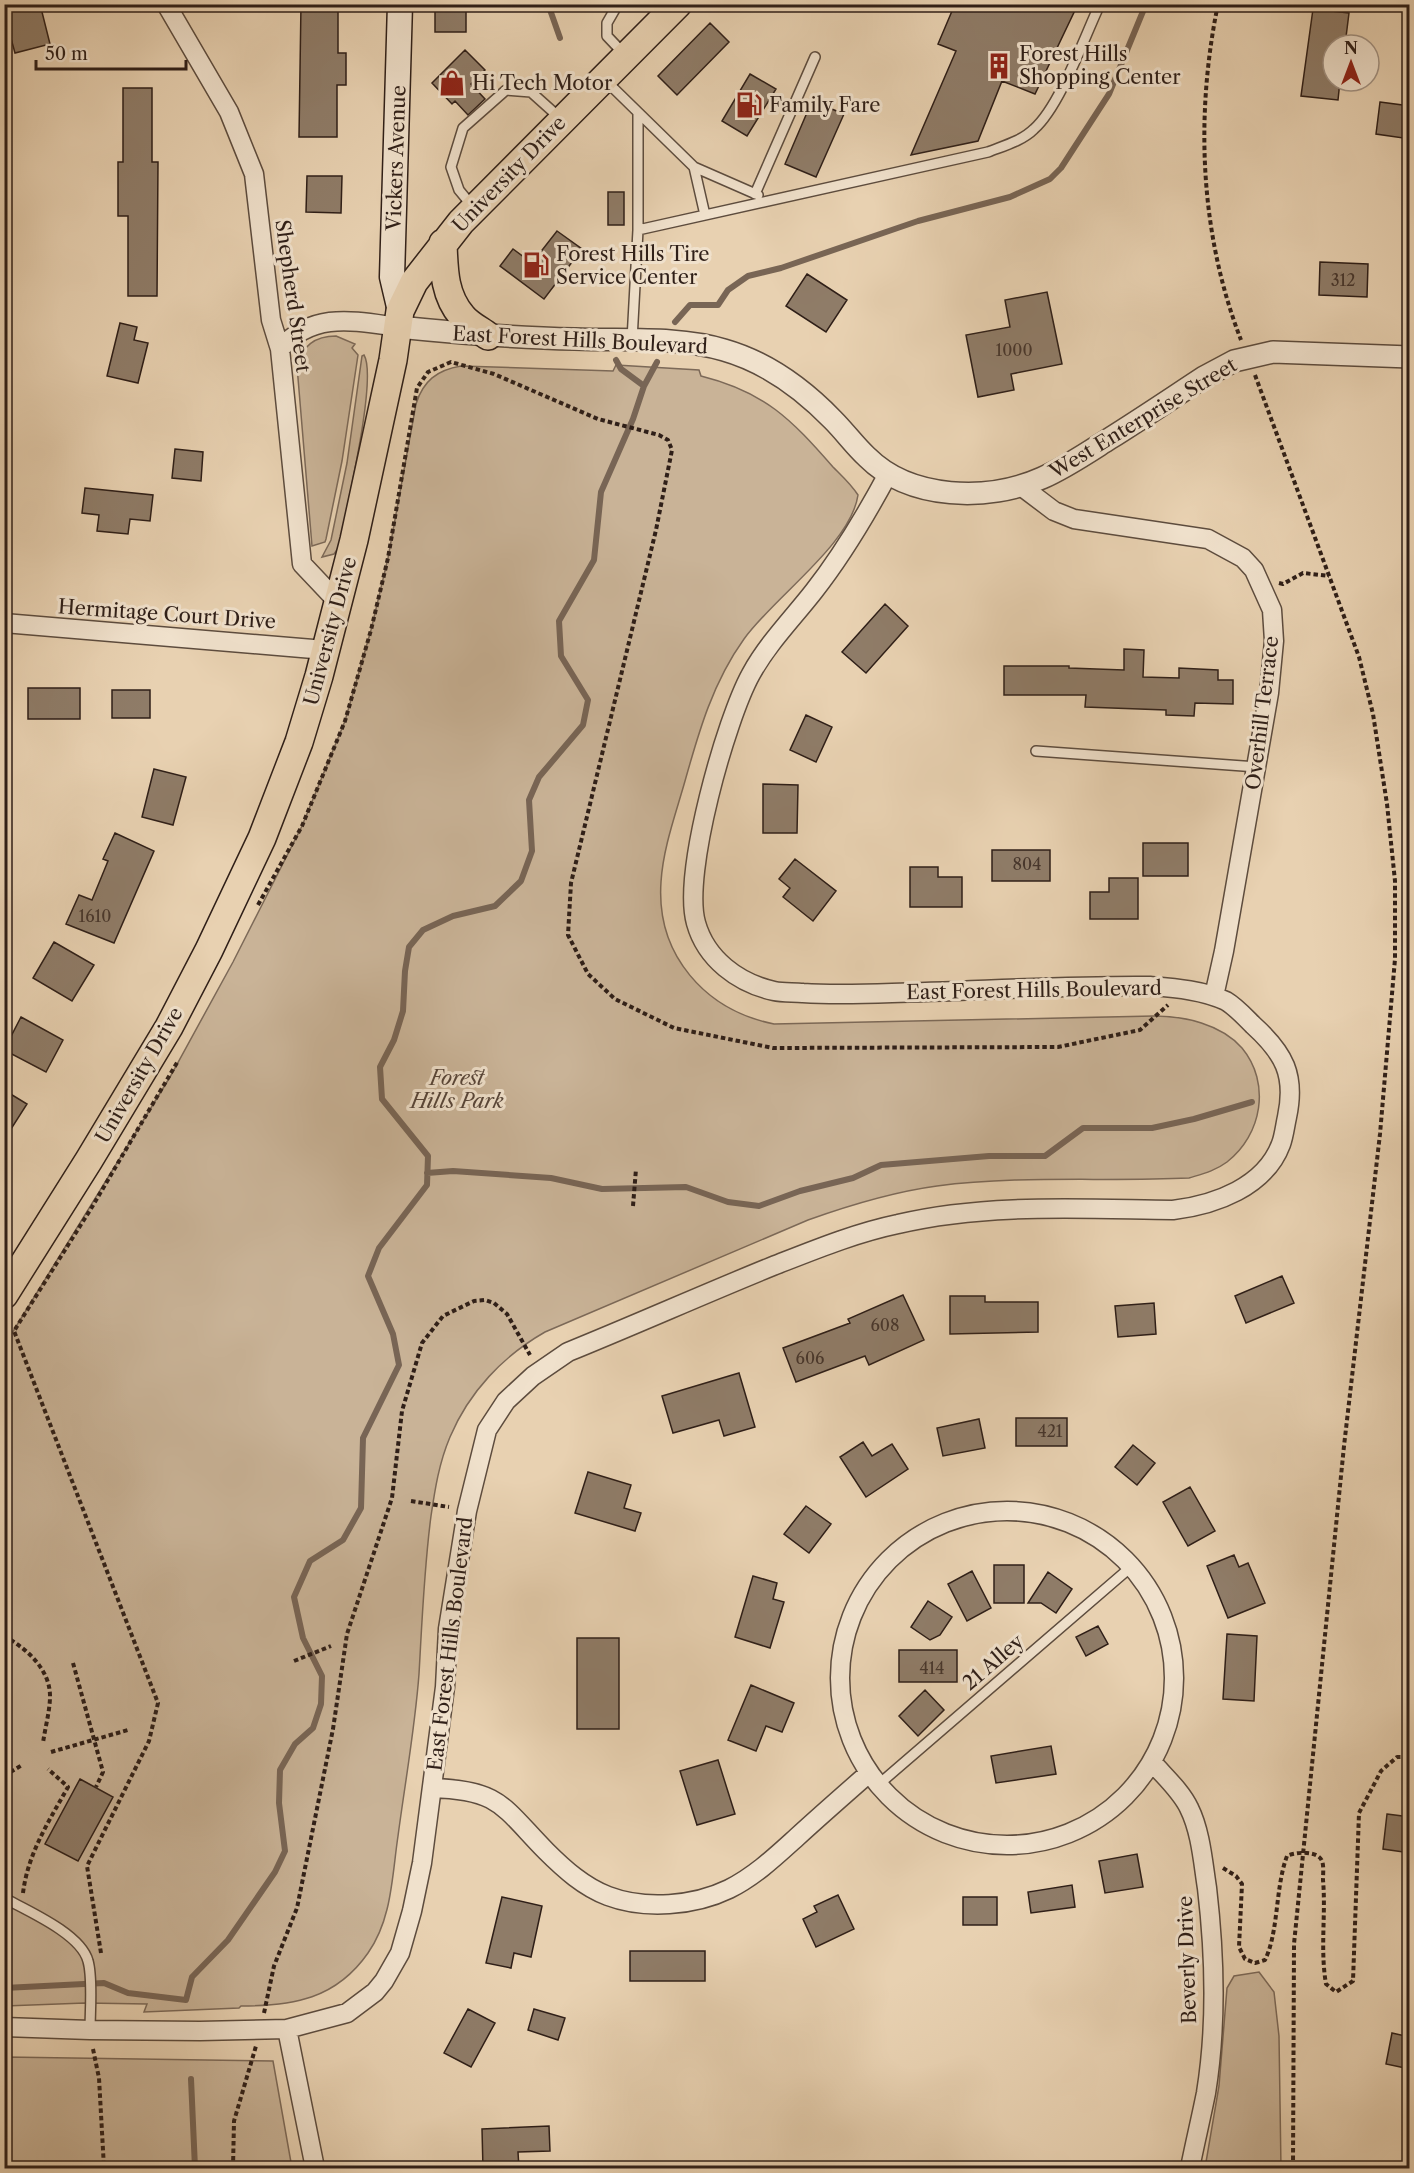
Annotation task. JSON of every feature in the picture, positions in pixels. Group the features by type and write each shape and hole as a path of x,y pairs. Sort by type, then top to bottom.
{"main road":[{"name":"Vickers Avenue","path":"399,319 392,277 400,4"},
{"name":"University Drive","path":"4,1295 169,1027 262,838 295,753 325,650 354,540 399,319 414,282 443,243 474,208 678,4"},
{"path":"443,243 444,274 450,297 462,318 488,336"}],"street":[{"name":"Shepherd Street","path":"166,4 229,112 254,174 271,320 280,350 302,564 337,601"},
{"path":"280,350 290,338 303,330 332,321 399,319"},
{"name":"East Forest Hills Boulevard","path":"4,2027 90,2030 260,2031 287,2029 347,2013 362,2004 384,1981 400,1953 422,1863 445,1687 448,1629 467,1511 487,1430 506,1401 539,1371 568,1352 828,1244 899,1223 945,1215 1005,1210 1173,1210 1199,1207 1226,1197 1259,1175 1281,1144 1290,1086 1286,1067 1278,1050 1228,1003 1214,996 1150,986 833,994 777,992 738,978 711,954 696,923 693,908 695,868 710,791 734,710 750,674 837,561 888,474 869,460 834,420 803,392 759,363 724,350 708,346 632,340 488,336 399,319"},
{"name":"West Enterprise Street","path":"1021,486 1043,478 1077,459 1204,378 1248,357 1288,352 1410,357"},
{"path":"888,474 919,487 939,491 976,493 1021,486"},
{"name":"Overhill Terrace","path":"1021,486 1054,511 1074,519 1208,538 1244,558 1255,573 1272,610 1274,641 1269,693 1224,951 1214,996"},
{"name":"Hermitage Court Drive","path":"4,623 325,650"},
{"path":"996,1511 1021,1512 1046,1516 1086,1531 1114,1549 1132,1566 1158,1605 1167,1627 1173,1650 1174,1696 1163,1741 1152,1762 1130,1793 1101,1817 1049,1840 1021,1845 974,1842 938,1830 906,1811 874,1779 853,1743 841,1704 841,1653 856,1605 885,1564 903,1547 947,1522 996,1511"},
{"name":"Beverly Drive","path":"1152,1762 1190,1809 1204,1865 1212,1929 1214,1989 1212,2034 1206,2091 1190,2169"},
{"path":"432,1788 476,1792 494,1799 507,1809 575,1878 609,1896 629,1901 679,1904 728,1890 762,1868 874,1779"},
{"path":"287,2029 315,2169"}],"lane":[{"path":"618,4 607,23 607,36 626,56"},
{"path":"638,230 988,152 1013,142 1034,130 1049,112 1100,4"},
{"path":"755,194 815,57"},
{"path":"603,79 694,167 772,201"},
{"path":"474,208 459,190 450,167 463,128 506,90 531,92 562,120"},
{"path":"632,340 638,230 638,113"},
{"path":"694,167 705,215"},
{"path":"1036,751 1257,767"},
{"name":"21 Alley","path":"874,1779 1132,1566"},
{"path":"4,1898 69,1937 82,1949 89,1961 90,2030"}],"path":[{"path":"1218,4 1210,42 1205,106 1204,170 1217,254 1241,339"},
{"path":"253,915 302,826 345,721 371,630 388,558 417,388 428,372 451,362 494,374 598,419 659,435 668,440 672,450 656,530 571,884 568,935 588,975 615,999 674,1028 773,1048 1058,1047 1140,1030 1168,1005 1191,991"},
{"path":"1254,373 1359,657 1373,714 1387,804 1395,881 1395,959 1380,1134 1344,1446 1294,1944 1293,2169"},
{"path":"1255,573 1283,584 1303,573 1329,576"},
{"path":"89,1961 101,1958 101,1949 94,1919 87,1866 149,1741 158,1703 14,1331 103,1188 180,1057"},
{"path":"633,1206 636,1169"},
{"path":"233,2169 234,2121 260,2031 274,1966 297,1908 333,1729 347,1634 392,1498 402,1411 422,1343 443,1316 474,1301 485,1300 494,1303 507,1314 539,1371"},
{"path":"411,1501 467,1511"},
{"path":"4,1636 24,1648 34,1658 41,1667 48,1684 50,1696 43,1743"},
{"path":"294,1661 331,1646"},
{"path":"74,1663 103,1772 96,1787"},
{"path":"51,1752 129,1730"},
{"path":"1204,1865 1222,1867 1236,1876 1242,1884 1239,1947 1245,1959 1255,1963 1265,1960 1270,1948 1276,1905 1287,1856 1302,1853 1319,1857 1322,1861 1324,1890 1323,1964 1326,1984 1336,1992 1353,1981 1359,1813 1381,1771 1397,1757 1410,1757"},
{"path":"4,1776 22,1765"},
{"path":"21,1907 31,1859 68,1787 48,1769"},
{"path":"90,2030 99,2078 104,2169"}],"green space":[{"path":"328,336 336,336 355,344 352,348 358,355 342,461 326,539 325,542 312,546 297,366 302,353 310,344"},
{"path":"364,355 367,368 367,390 364,417 339,547 334,554 322,557 331,540 347,463 362,356"},
{"name":"Forest Hills Park","path":"616,365 699,370 701,376 743,390 760,399 790,421 858,495 852,514 827,551 757,623 733,655 715,690 702,725 670,831 661,882 662,908 667,933 676,955 690,975 707,992 727,1006 749,1017 774,1024 1154,1016 1201,1023 1213,1027 1233,1040 1242,1048 1251,1062 1257,1077 1259,1092 1255,1123 1239,1151 1227,1162 1213,1170 1189,1178 968,1183 887,1195 855,1204 808,1220 545,1332 515,1352 477,1390 467,1405 450,1437 440,1466 429,1536 417,1694 392,1882 382,1926 368,1953 342,1981 327,1990 312,1997 278,2004 144,2012 147,2004 85,2003 5,2006 4,1346 170,1077 233,962 302,826 345,721 371,630 388,558 416,404 423,389 438,374 461,366 613,371"},
{"path":"1259,1972 1274,1992 1279,2036 1281,2168 1205,2168 1219,2086 1227,1988 1234,1976"},
{"path":"5,2057 273,2061 292,2168 5,2168"}],"building":[{"path":"4,4 40,4 50,44 15,53 4,13"},
{"path":"301,4 338,4 338,53 346,53 346,85 337,85 337,137 299,137"},
{"path":"435,4 466,4 466,32 435,32"},
{"name":"Forest Hills Shopping Center","path":"955,4 1078,4 1035,94 1002,81 978,141 911,155 956,51 938,44"},
{"path":"1313,9 1349,13 1346,33 1321,33 1321,93 1339,93 1338,100 1301,96"},
{"path":"710,23 729,42 677,95 658,76"},
{"name":"Hi Tech Motor","path":"465,50 485,70 471,84 485,99 468,115 455,101 452,104 432,83"},
{"name":"Family Fare","path":"750,74 776,89 747,136 722,121"},
{"path":"123,88 152,88 152,162 158,162 157,296 128,296 128,216 118,216 118,162 123,162"},
{"path":"812,101 844,114 816,177 785,164"},
{"path":"1380,102 1410,106 1410,139 1376,134"},
{"path":"307,176 342,176 341,213 306,212"},
{"path":"608,192 624,192 624,225 608,225"},
{"name":"Forest Hills Tire Service Center","path":"557,231 582,249 544,299 500,266 513,249 532,263"},
{"path":"1320,262 1368,264 1367,297 1319,295"},
{"path":"807,274 847,300 826,332 786,306"},
{"path":"1047,292 1062,364 1011,374 1014,390 978,397 966,335 1010,327 1005,300"},
{"path":"120,323 137,327 134,340 148,343 138,383 107,376"},
{"path":"175,449 203,452 201,481 172,478"},
{"path":"85,488 153,495 150,521 130,519 128,534 97,531 99,515 82,513"},
{"path":"885,604 908,626 866,673 842,652"},
{"path":"1124,649 1144,650 1143,677 1179,678 1179,668 1218,670 1218,680 1233,680 1233,704 1195,703 1194,716 1166,715 1166,710 1085,707 1086,695 1004,695 1004,666 1069,666 1069,668 1124,670"},
{"path":"28,688 80,688 80,719 28,719"},
{"path":"112,690 150,690 150,718 112,718"},
{"path":"806,715 832,727 816,762 790,750"},
{"path":"154,769 186,777 173,825 142,817"},
{"path":"763,784 798,785 797,833 763,833"},
{"path":"115,833 154,851 114,943 66,924 79,895 92,900 108,861 103,859"},
{"path":"1143,843 1188,843 1188,876 1143,876"},
{"path":"992,850 1050,850 1050,881 992,881"},
{"path":"795,859 836,891 813,921 783,897 790,888 779,879"},
{"path":"910,867 938,867 938,877 962,877 962,907 910,907"},
{"path":"1109,878 1138,878 1138,919 1090,919 1090,892 1109,892"},
{"path":"54,942 94,965 72,1001 33,978"},
{"path":"21,1017 63,1040 46,1072 4,1050"},
{"path":"4,1090 27,1104 4,1140"},
{"path":"1282,1276 1294,1303 1246,1323 1235,1296"},
{"path":"903,1295 924,1340 869,1365 865,1356 796,1382 783,1348 850,1323 848,1319"},
{"path":"950,1296 985,1296 985,1302 1038,1302 1038,1332 950,1334"},
{"path":"1154,1303 1156,1334 1118,1337 1115,1306"},
{"path":"739,1373 755,1427 724,1436 719,1420 673,1433 662,1396"},
{"path":"1016,1418 1067,1418 1067,1446 1016,1446"},
{"path":"979,1419 985,1448 943,1456 937,1428"},
{"path":"863,1442 872,1456 892,1444 908,1469 866,1497 840,1457"},
{"path":"1133,1445 1155,1463 1137,1485 1115,1467"},
{"path":"588,1472 631,1485 624,1508 641,1513 635,1531 575,1513"},
{"path":"1190,1487 1215,1531 1188,1546 1163,1502"},
{"path":"806,1506 831,1524 809,1553 784,1534"},
{"path":"1234,1555 1239,1567 1248,1563 1265,1603 1228,1618 1207,1566"},
{"path":"994,1565 1024,1565 1024,1603 994,1603"},
{"path":"972,1571 991,1608 967,1621 948,1584"},
{"path":"1048,1572 1072,1589 1056,1613 1041,1603 1028,1603"},
{"path":"753,1576 777,1583 773,1599 784,1602 770,1648 735,1637"},
{"path":"928,1601 952,1617 940,1635 930,1640 911,1627"},
{"path":"1098,1626 1108,1644 1086,1656 1076,1637"},
{"path":"1227,1634 1257,1636 1254,1701 1223,1699"},
{"path":"577,1638 619,1638 619,1729 577,1729"},
{"path":"899,1650 957,1650 957,1682 899,1682"},
{"path":"751,1685 794,1703 782,1732 766,1726 756,1751 728,1740"},
{"path":"925,1690 944,1710 918,1736 899,1716"},
{"path":"1051,1746 1056,1774 996,1783 991,1756"},
{"path":"718,1760 735,1814 697,1825 680,1771"},
{"path":"80,1779 113,1797 78,1861 45,1844"},
{"path":"1387,1814 1410,1817 1410,1853 1383,1849"},
{"path":"1137,1854 1143,1887 1105,1893 1099,1861"},
{"path":"1072,1885 1075,1907 1031,1913 1028,1892"},
{"path":"838,1895 854,1929 816,1947 803,1919 817,1912 814,1906"},
{"path":"502,1897 542,1906 531,1957 514,1953 511,1968 486,1963"},
{"path":"963,1897 997,1897 997,1925 963,1925"},
{"path":"630,1951 705,1951 705,1981 630,1981"},
{"path":"468,2009 495,2023 471,2067 444,2053"},
{"path":"534,2009 565,2018 558,2040 528,2030"},
{"path":"1392,2033 1410,2037 1410,2069 1386,2064"},
{"path":"549,2126 550,2151 518,2152 519,2169 483,2169 482,2129"}],"waterway":[{"path":"548,4 560,38"},
{"path":"675,322 690,305 718,305 728,290 748,276 781,268 918,221 1010,197 1050,179 1061,168 1109,94 1146,4"},
{"path":"616,360 621,369 644,386"},
{"path":"4,1988 104,1983 128,1993 186,2000 192,1977 228,1940 275,1872 285,1851 279,1803 280,1770 295,1744 313,1728 321,1704 322,1676 303,1638 294,1597 310,1561 343,1540 361,1508 363,1438 399,1365 393,1334 368,1276 379,1248 427,1185 428,1156 382,1099 380,1067 394,1040 403,1011 409,947 423,930 453,916 495,906 521,881 532,851 529,800 539,777 583,725 588,700 561,656 559,621 594,560 601,492 633,419 644,386 657,362"},
{"path":"427,1173 453,1171 551,1178 602,1189 686,1187 728,1202 759,1206 800,1191 853,1178 881,1165 989,1156 1045,1156 1083,1128 1152,1128 1194,1119 1252,1102"},
{"path":"191,2079 195,2168"}],"place":[{"name":"Forest Hills Shopping Center","path":"999,66"},
{"name":"Hi Tech Motor","path":"452,83"},
{"name":"Family Fare","path":"749,105"},
{"name":"Forest Hills Tire Service Center","path":"536,265"}]}
